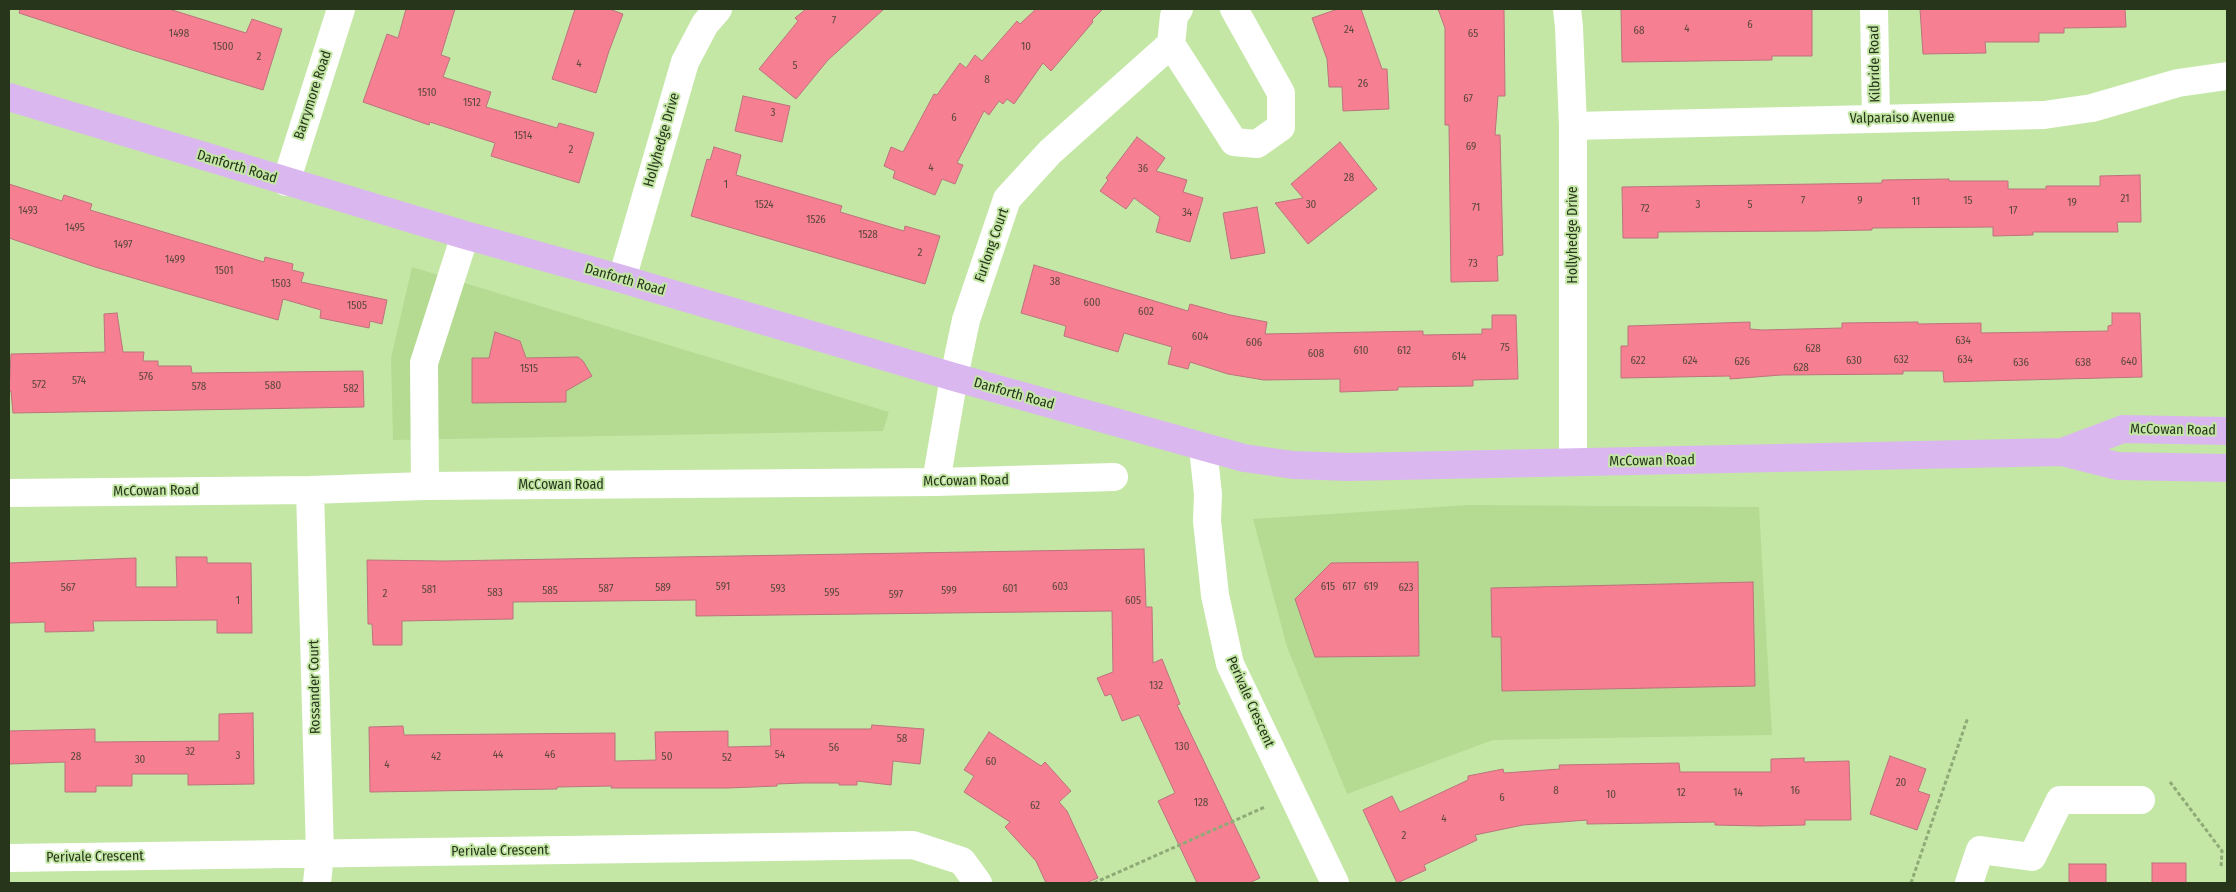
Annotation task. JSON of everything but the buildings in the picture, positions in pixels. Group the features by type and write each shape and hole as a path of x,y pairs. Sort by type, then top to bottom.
{"main road":[{"name":"Danforth Road","path":"9,97 465,235 622,279 954,377 1244,458"},
{"name":"McCowan Road","path":"2062,452 2123,429 2227,431"},
{"name":"McCowan Road","path":"1244,458 1293,465 1340,467 2062,452 2117,466 2227,468"}],"street":[{"name":"Barrymore Road","path":"286,182 341,9"},
{"name":"Hollyhedge Drive","path":"622,279 685,62 705,24 718,9"},
{"path":"1178,9 1174,16 1170,44 1234,142 1258,144 1281,127 1281,93 1234,9"},
{"name":"Hollyhedge Drive","path":"1567,9 1573,126 1573,462"},
{"name":"Kilbride Road","path":"1874,9 1876,118"},
{"name":"Furlong Court","path":"936,482 966,320 1007,199 1050,152 1170,44"},
{"name":"Valparaiso Avenue","path":"1573,126 2044,115 2092,108 2178,83 2227,76"},
{"path":"425,486 424,363 465,235"},
{"name":"Perivale Crescent","path":"1203,448 1208,494 1207,521 1215,595 1230,664 1335,883"},
{"name":"McCowan Road","path":"9,493 310,490 425,486 936,482 1114,478"},
{"name":"Rossander Court","path":"310,490 320,854 318,883"},
{"path":"1969,883 1980,850 2032,857 2060,800 2141,800"},
{"name":"Perivale Crescent","path":"9,858 913,845 962,861 978,883"}],"path":[{"path":"1910,883 1968,716"},
{"path":"2170,782 2222,851 2221,867"},
{"path":"1094,883 1265,807"}],"shaded area":[{"path":"412,267 889,412 883,431 393,440 391,358"},
{"path":"1469,505 1759,507 1772,735 1493,740 1347,794 1287,647 1253,519"}]}
